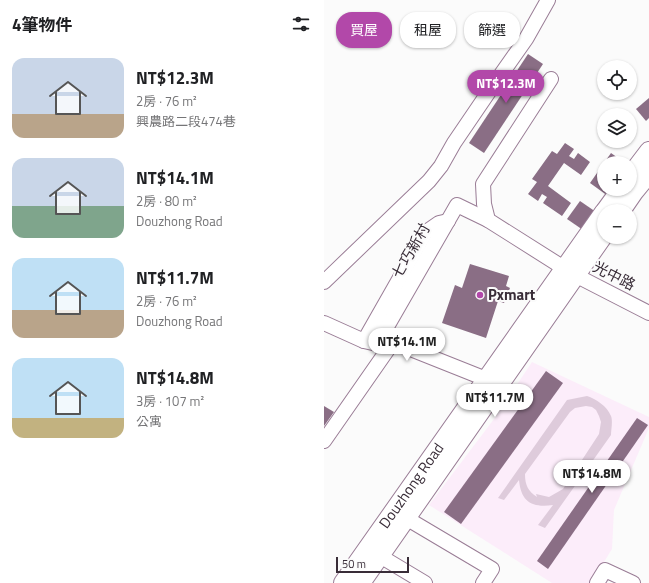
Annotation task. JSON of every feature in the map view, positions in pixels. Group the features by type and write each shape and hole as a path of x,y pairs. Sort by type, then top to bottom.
{"main road":[{"name":"Douzhong Road","path":"637,172 649,151"},
{"name":"Douzhong Road","path":"637,181 649,174"},
{"name":"Douzhong Road","path":"612,204 619,196"},
{"name":"Douzhong Road","path":"343,583 492,382 570,272 597,224"},
{"name":"Douzhong Road","path":"570,272 597,243"},
{"name":"Douzhong Road","path":"361,583 406,518 492,382"}],"street":[{"path":"324,282 429,181 441,166 454,143 526,38 548,0"},
{"path":"488,220 484,204 483,184 551,79"},
{"name":"七巧新村","path":"370,342 426,232 439,223 448,221 457,205 488,220"},
{"name":"光中路","path":"488,220 570,272 649,313"},
{"path":"326,328 370,342 393,342 492,382"},
{"path":"324,442 393,342"},
{"path":"406,518 492,569 483,583"},
{"path":"380,556 425,583"},
{"path":"597,583 605,570 633,583"}],"shaded area":[{"path":"532,362 649,417 649,428 614,510 612,549 591,583 552,583 429,505 494,419"},
{"path":"587,396 601,403 607,409 612,418 611,435 545,528 538,525 553,505 546,506 529,502 522,494 519,480 504,500 498,498 567,400","holes":["586,406 592,407 596,410 601,422 599,434 563,489 549,497 536,494 537,497 528,487 525,474 570,412 575,408"]}],"building":[{"path":"528,54 543,64 484,153 469,143"},
{"path":"649,98 649,118 646,121 637,108"},
{"path":"565,143 574,149 569,156 574,159 578,153 590,162 581,175 564,163 548,186 571,203 562,216 543,203 547,197 542,194 538,201 528,194 537,182 532,179 552,151 557,154"},
{"path":"597,173 597,188 590,183"},
{"path":"580,201 596,212 583,230 567,219"},
{"name":"Pxmart","path":"470,264 509,276 506,286 510,288 504,303 498,301 486,338 442,323 455,285 462,288"},
{"path":"546,371 563,383 461,524 444,512"},
{"path":"324,406 334,412 324,426"},
{"path":"637,418 648,425 548,569 537,561"}],"place":[{"name":"Pxmart","path":"480,295"}]}
